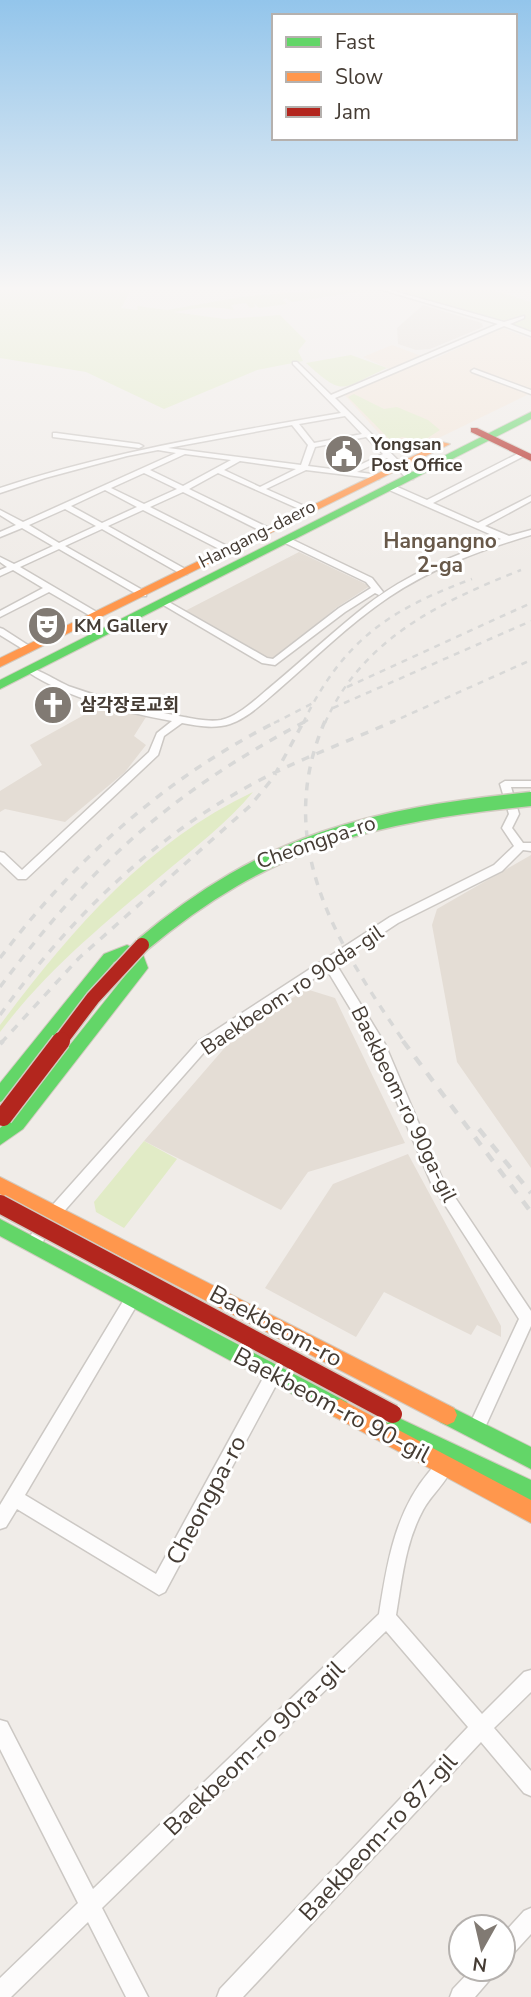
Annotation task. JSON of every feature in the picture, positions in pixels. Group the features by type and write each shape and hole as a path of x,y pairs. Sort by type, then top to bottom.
{"main road":[{"name":"Hangang-daero","path":"481,433 531,401"},
{"name":"Hangang-daero","path":"0,663 398,466 531,415"},
{"path":"481,433 527,456"},
{"name":"Hangang-daero","path":"0,685 390,487 398,466"},
{"name":"Cheongpa-ro","path":"1,1119 123,963 172,917 214,886 285,848 362,823 449,806 531,799"},
{"path":"0,1095 109,958 127,951 137,956 140,968 17,1124 0,1138"},
{"name":"Baekbeom-ro 90-gil","path":"0,1185 531,1458"},
{"name":"Baekbeom-ro","path":"0,1204 390,1418"},
{"name":"Baekbeom-ro","path":"0,1215 531,1489"},
{"name":"Baekbeom-ro 90-gil","path":"0,1227 531,1512"}],"street":[{"path":"311,379 398,466"},
{"path":"330,398 374,379"},
{"path":"496,379 531,392"},
{"path":"0,491 51,472 148,447 345,414"},
{"path":"294,423 312,444"},
{"path":"56,435 376,477"},
{"path":"312,444 366,435"},
{"path":"261,489 304,468 312,444"},
{"path":"0,535 185,452"},
{"path":"426,503 527,456"},
{"path":"0,573 183,489 239,459"},
{"path":"349,473 398,466"},
{"path":"146,471 267,530"},
{"path":"219,471 306,510"},
{"path":"390,487 508,539"},
{"path":"106,488 228,550"},
{"path":"478,526 531,498"},
{"path":"66,506 184,572"},
{"path":"0,512 143,594"},
{"path":"31,670 57,687 210,726 226,723 254,705 386,596 452,560 531,532"},
{"path":"286,540 369,580 386,596"},
{"path":"0,559 97,616"},
{"path":"0,614 50,588"},
{"path":"164,603 265,661 275,662 342,610 377,588"},
{"path":"0,631 29,649"},
{"path":"0,856 22,876 154,753 160,735 181,719"},
{"path":"526,847 507,828 514,814 505,784 531,784"},
{"name":"Baekbeom-ro 90da-gil","path":"33,1244 54,1213 203,1045 394,920 498,868 526,847"},
{"name":"Baekbeom-ro 90ga-gil","path":"330,964 379,1044 436,1181 527,1318 476,1428"},
{"path":"0,1521 133,1298"},
{"name":"Cheongpa-ro","path":"14,1498 159,1586 274,1374"},
{"path":"445,1466 423,1490 400,1538 387,1618 531,1786"},
{"name":"Baekbeom-ro 90ra-gil","path":"0,1993 387,1618"},
{"name":"Baekbeom-ro 87-gil","path":"228,1997 481,1728 531,1679"},
{"path":"3,1743 136,1997"},
{"path":"517,1934 531,1918"},
{"path":"461,1997 474,1983"}],"shaded area":[{"path":"365,379 531,379 531,393 408,453 395,451 340,390"},
{"path":"299,552 370,586 336,608 275,659 264,658 185,611"},
{"path":"102,705 146,717 134,736 146,745 125,772 65,822 5,809 0,812 0,791 42,765 30,745"},
{"path":"531,855 531,1168 457,1062 432,925 437,909"},
{"path":"306,989 335,998 405,1143 308,1172 281,1210 144,1141 234,1037"},
{"path":"408,1154 501,1326 501,1337 477,1325 471,1335 384,1292 356,1337 265,1288 333,1184"}],"green space":[{"path":"101,379 235,379 164,409"},
{"path":"325,379 363,379 344,386"},
{"path":"354,394 384,409 397,407 428,420 440,430 423,441 402,437 392,442 348,397"},
{"path":"253,792 232,815 76,949 36,989 0,1032 0,1025 27,990 82,924 112,893 178,837"},
{"path":"144,1141 177,1159 124,1228 96,1212 94,1202"}],"railway":[{"path":"333,708 360,668 406,627 461,596 521,570"},
{"path":"314,703 334,670 371,632 416,603 472,579"},
{"path":"347,687 531,603"},
{"path":"333,708 531,621"},
{"path":"390,723 531,660"},
{"path":"274,723 314,703"},
{"path":"303,723 314,703"},
{"path":"325,723 333,708"},
{"path":"303,723 308,720"},
{"path":"0,958 59,887 125,823 198,768 278,721"},
{"path":"314,755 325,721"},
{"path":"314,755 394,721"},
{"path":"0,987 67,904 136,835 214,776 303,723"},
{"path":"276,773 303,723"},
{"path":"276,773 314,755"},
{"path":"314,755 306,809 309,850 320,891 356,968 405,1043"},
{"path":"0,1015 84,914 148,854 219,803 276,773"},
{"path":"1,1043 79,958 250,806 276,773"},
{"path":"403,1041 531,1212"},
{"path":"479,1129 531,1193"}],"traffic: fast":[{"path":"0,685 531,415"},
{"path":"142,945 185,909 229,880 275,856 372,823 423,812 531,799"},
{"path":"0,1095 109,958 127,951 137,956 140,968 17,1124 0,1138"},
{"path":"0,1227 340,1409"},
{"path":"447,1415 531,1458"},
{"path":"388,1423 531,1491"}],"traffic: slow":[{"path":"0,663 445,444"},
{"path":"0,1185 447,1415"},
{"path":"340,1409 531,1512"}],"traffic: jam":[{"path":"474,430 531,458"},
{"path":"3,1117 93,998 142,945"},
{"path":"0,1204 393,1414"}],"place":[{"name":"Yongsan Post Office","path":"344,454"},
{"name":"KM Gallery","path":"47,626"},
{"name":"삼각장로교회","path":"53,705"}],"district":[{"name":"Hangangno 2-ga","path":"440,553"}]}
